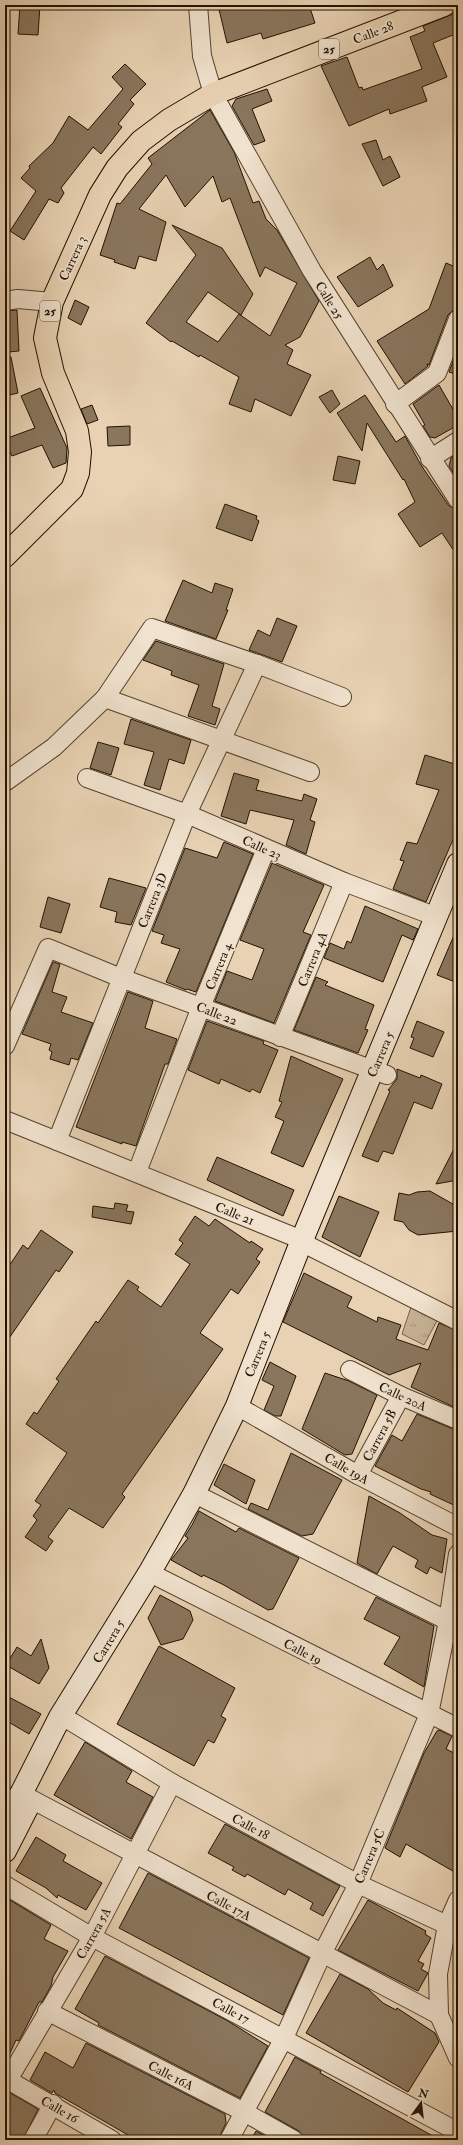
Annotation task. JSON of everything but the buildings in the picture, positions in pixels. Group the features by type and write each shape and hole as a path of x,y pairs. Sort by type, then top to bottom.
{"main road":[{"name":"Calle 28","path":"213,94 444,5"},
{"name":"Carrera 3","path":"5,556 72,489 78,473 80,452 76,431 53,373 45,338 52,302 100,195 117,168 141,142 169,120 213,94"}],"street":[{"path":"198,5 202,56 213,94"},
{"name":"Calle 25","path":"213,94 312,271 430,459 458,500"},
{"path":"5,301 18,299 52,302"},
{"path":"395,404 437,373 458,319"},
{"path":"430,459 458,441"},
{"path":"5,782 54,747 105,698 152,628 257,664 342,697"},
{"name":"Carrera 3D","path":"57,1140 188,814 257,664"},
{"path":"105,698 223,739 310,772"},
{"name":"Calle 23","path":"87,778 188,814 344,882 437,917"},
{"name":"Carrera 4","path":"137,1172 266,849"},
{"name":"Carrera 5","path":"380,1072 458,864"},
{"name":"Carrera 4A","path":"280,1037 344,882"},
{"name":"Carrera 5","path":"5,1851 27,1795 66,1720 154,1573 203,1498 307,1244 380,1072 458,896"},
{"name":"Calle 22","path":"5,1046 48,948 121,978 280,1037 380,1072"},
{"name":"Calle 21","path":"5,1120 137,1172 307,1244 458,1321"},
{"name":"Calle 20A","path":"350,1370 401,1396 458,1420"},
{"name":"Carrera 5B","path":"358,1475 401,1396"},
{"name":"Carrera 5","path":"154,1573 194,1494 241,1407"},
{"name":"Calle 19A","path":"241,1407 358,1475 458,1527"},
{"path":"203,1498 448,1621"},
{"name":"Carrera 5C","path":"229,2140 284,2038 322,1954 358,1884 429,1714 448,1621 458,1554"},
{"name":"Calle 19","path":"154,1573 458,1728"},
{"name":"Calle 18","path":"66,1720 172,1783 358,1884 447,1925"},
{"name":"Carrera 5A","path":"8,2080 92,1937 172,1783"},
{"name":"Carrera 5","path":"5,1819 27,1795"},
{"name":"Calle 17A","path":"27,1795 134,1855 439,2016"},
{"name":"Calle 17","path":"5,1885 92,1937 458,2132"},
{"path":"458,1900 447,1925 438,1974 439,2016 458,2058"},
{"name":"Calle 16A","path":"47,2012 244,2112 294,2140"},
{"name":"Calle 16","path":"8,2080 53,2104 112,2140"},
{"path":"33,2140 53,2104"}],"green space":[{"path":"412,1304 439,1317 424,1345 402,1334"}]}
